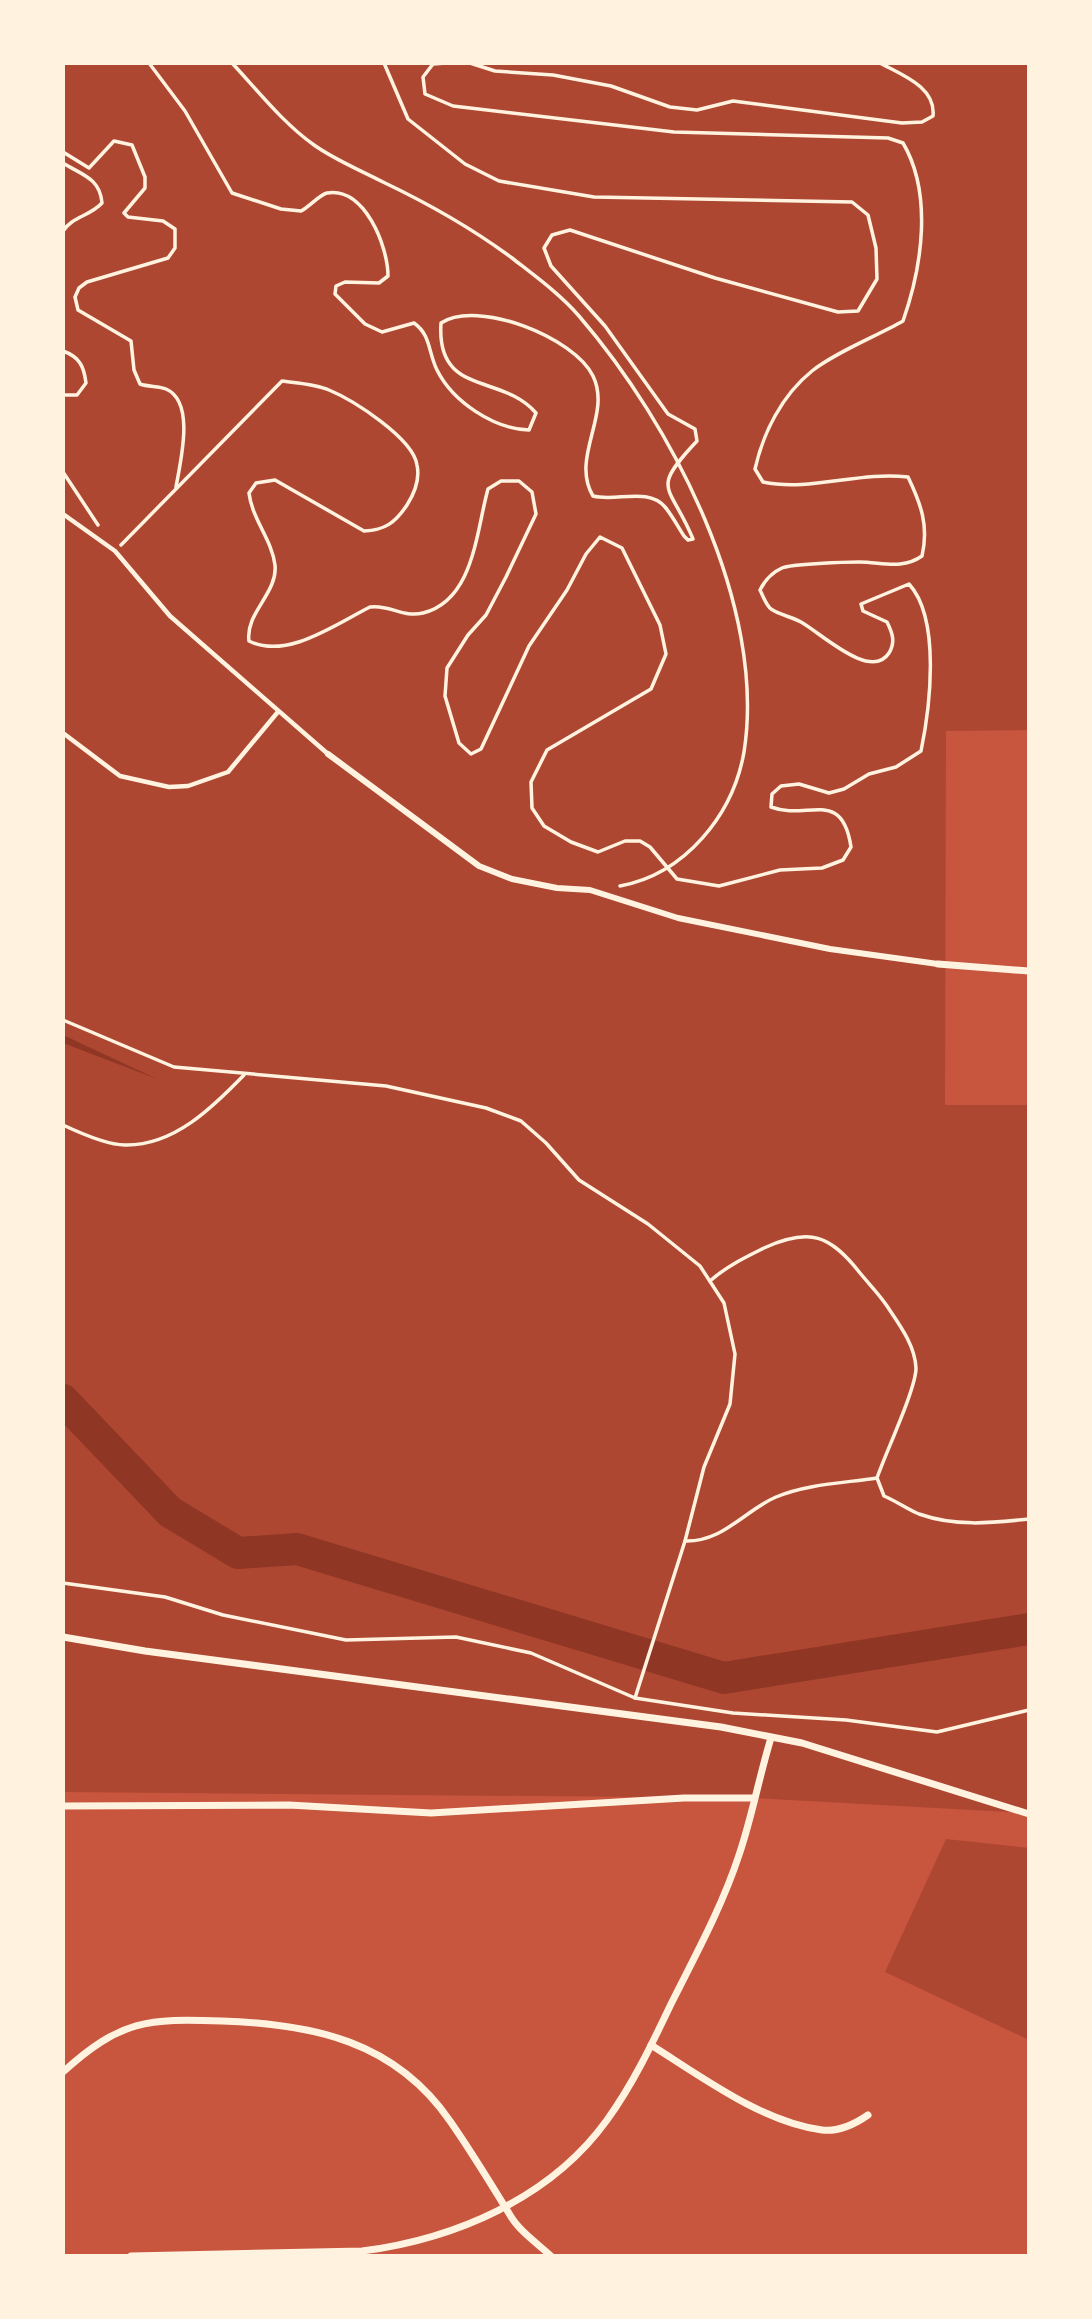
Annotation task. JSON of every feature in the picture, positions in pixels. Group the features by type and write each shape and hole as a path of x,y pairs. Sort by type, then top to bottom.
{"street":[{"path":"328,754 479,866 537,885 590,890 678,918 830,949 938,964 1029,971"},
{"path":"63,1637 145,1651 628,1713 802,1743 1029,1814"},
{"path":"131,2256 362,2251 388,2248 447,2232 507,2206 561,2169 585,2147 619,2103 651,2045 711,1922 738,1858 771,1738"},
{"path":"63,1806 289,1805 431,1813 684,1798 753,1798"},
{"path":"63,2072 105,2038 125,2028 165,2018 272,2023 325,2032 377,2055 423,2090 450,2121 520,2227 551,2256"},
{"path":"651,2045 716,2086 770,2114 822,2130 849,2126 868,2115"}],"lane":[{"path":"63,514 115,551 170,616 277,713 328,754"},
{"path":"63,733 120,776 169,787 188,786 228,772 277,713"}],"path":[{"path":"149,63 186,111 232,193 281,209 301,211 324,194 343,192 359,202 388,262 387,276 379,284 345,282 337,286 335,294 365,324 382,332 414,323 424,331 437,370 457,397 486,418 515,430 529,430 536,413 528,404 482,382 461,377 448,362 440,339 441,323 452,316 481,317 527,326 558,341 593,376 596,424 585,460 585,474 593,496 606,499 645,496 664,505 684,536 688,540 693,539 666,483 669,472 697,441 695,429 668,414 605,326 551,266 544,248 552,235 570,230 715,278 838,312 858,311 877,279 876,248 868,215 852,202 594,197 499,180 465,164 408,119 384,63"},
{"path":"232,63 284,120 313,144 433,209 509,256 553,290 579,315 617,366 680,461 712,537 740,635 748,717 741,769 729,796 702,840 669,867 634,884 590,890"},
{"path":"115,551 282,381 328,388 360,407 403,441 417,462 418,480 408,503 393,523 379,531 364,531 275,480 256,483 249,493 250,508 275,566 271,584 247,628 249,641 263,648 291,644 370,607 383,605 404,615 423,613 446,601 463,580 488,489 501,481 519,481 532,492 536,514 486,615 468,635 447,668 445,696 459,743 471,754 481,749 529,646 567,590 586,554 600,537 622,548 660,625 666,654 651,689 547,750 531,782 531,808 544,826 571,842 598,852 625,841 640,841 650,847 677,879 719,886 780,870 822,868 843,860 851,848 848,826 834,812 816,808 779,810 771,807 772,794 781,786 799,784 829,793 844,789 869,774 896,766 921,751 931,704 931,662 926,626 916,592 909,584 861,604 863,611 887,622 893,634 893,647 885,659 875,663 862,661 800,621 770,608 760,590 766,578 784,567 858,562 912,564 922,556 926,539 923,509 908,477 854,477 787,487 763,482 755,469 761,444 777,411 812,371 903,321 916,285 920,227 919,182 914,162 903,143 888,138 674,132 453,106 425,94 423,78 433,64 446,63"},
{"path":"470,63 495,71 553,75 611,86 670,107 697,110 733,101 902,122 922,122 933,116 934,103 925,89 880,63"},
{"path":"63,152 89,168 114,141 132,145 145,177 145,188 124,213 138,219 163,221 175,229 175,248 168,258 87,282 79,288 75,298 78,310 131,341 134,370 140,384 167,389 183,407 185,419 176,489"},
{"path":"63,163 92,178 101,191 102,203 93,213 71,222 63,231"},
{"path":"63,351 74,355 84,368 86,383 77,395 63,395"},
{"path":"63,472 102,531"},
{"path":"63,1020 174,1067 386,1086 486,1108 521,1121 546,1143 579,1180 648,1224 700,1266 724,1303 735,1354 730,1404 704,1467 685,1541 635,1698"},
{"path":"63,1125 124,1145 160,1139 210,1111 245,1073"},
{"path":"710,1281 730,1264 782,1240 812,1237 845,1252 881,1296 902,1329 912,1350 916,1368 914,1385 877,1478 884,1496 918,1513 953,1522 980,1524 1029,1519"},
{"path":"685,1541 700,1541 733,1527 775,1497 806,1488 877,1478"},
{"path":"63,1583 165,1597 223,1615 346,1640 456,1637 531,1653 635,1698 733,1713 846,1720 937,1732 1029,1710"}],"shaded area":[{"path":"63,63 1029,63 1029,730 946,731 945,1105 1029,1105 1027,1813 753,1798 63,1792"},
{"path":"63,1035 157,1079 63,1043"},
{"path":"946,1839 1029,1848 1029,2040 885,1972"}],"waterway":[{"path":"63,1400 170,1512 238,1553 297,1549 724,1678 1029,1629"}]}
